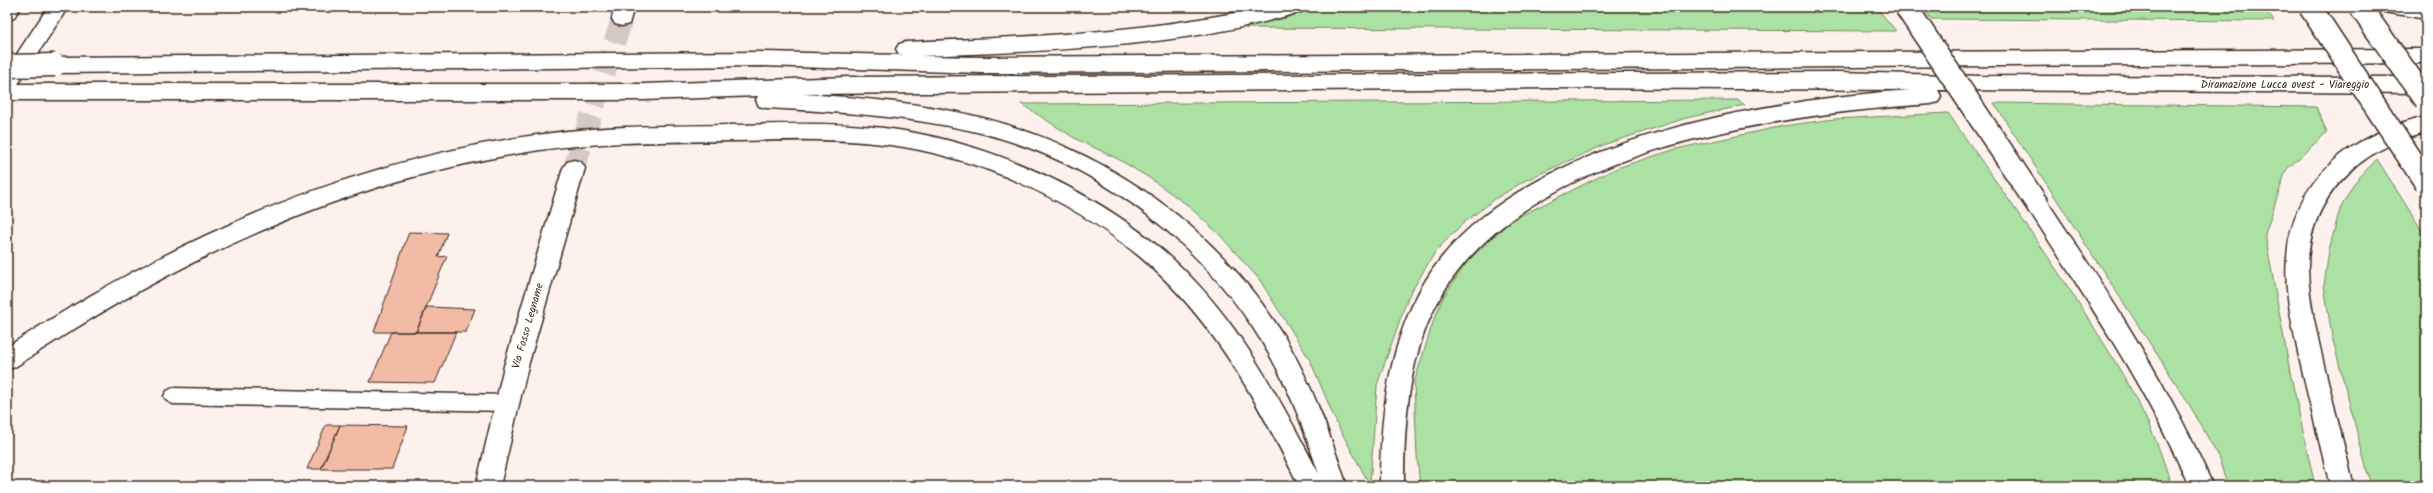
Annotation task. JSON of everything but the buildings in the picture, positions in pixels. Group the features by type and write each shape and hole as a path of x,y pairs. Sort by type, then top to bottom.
{"main road":[{"path":"7,13 11,7"},
{"path":"7,85 58,7"},
{"path":"763,59 1046,43 1175,30 1233,21 1294,7"},
{"path":"1906,7 2039,207 2132,351 2160,398 2185,446 2200,486"},
{"path":"2310,7 2426,183"},
{"path":"2360,7 2426,100"},
{"path":"2395,8 2426,12"},
{"path":"7,66 763,59 990,65 2426,56"},
{"path":"7,92 643,92 849,85 1551,80 1839,80 1981,84 2144,84"},
{"path":"1392,486 1392,435 1399,382 1411,338 1430,295 1447,268 1471,240 1505,212 1548,187 1594,164 1653,142 1712,126 1816,106 1901,97 2144,84"},
{"name":"Diramazione Lucca ovest - Viareggio","path":"2144,84 2426,85"},
{"path":"643,92 859,106 939,116 1021,138 1096,170 1122,186 1180,229 1222,270 1248,299 1268,329 1310,413 1335,486"},
{"path":"2342,486 2315,380 2298,282 2299,246 2305,220 2312,202 2323,184 2355,153 2375,142 2426,125"},
{"path":"7,360 46,332 89,307 200,248 297,207 341,191 403,172 474,154 540,143 602,137 779,131 879,135 926,144 976,157 1006,168 1069,199 1107,221 1137,243 1172,272 1205,307 1238,350 1265,393 1312,486"},
{"name":"Via Fosso Legname","path":"488,486 507,403 574,168"}],"lane":[{"path":"173,396 507,403"}],"green space":[{"path":"1319,7 1876,7 1896,31 1245,28"},
{"path":"1923,7 2263,7 2274,21 1931,19"},
{"path":"1737,100 1745,105 1686,118 1606,144 1526,180 1495,199 1461,225 1435,252 1408,297 1377,385 1370,485 1337,424 1310,360 1259,279 1218,233 1186,204 1151,179 1118,159 1076,139 1021,104"},
{"path":"1994,103 2316,107 2327,132 2286,170 2265,234 2290,372 2315,486 2228,486 2217,454 2188,402"},
{"path":"1948,113 2056,268 2126,380 2157,442 2171,486 1420,486 1417,456 1414,383 1433,322 1443,298 1466,263 1510,221 1617,168 1676,149 1783,126 1834,119"},
{"path":"2377,159 2426,237 2426,486 2371,486 2332,337 2324,285 2329,250 2340,209 2355,182"}],"tunnel":[{"path":"574,168 622,19"}]}
